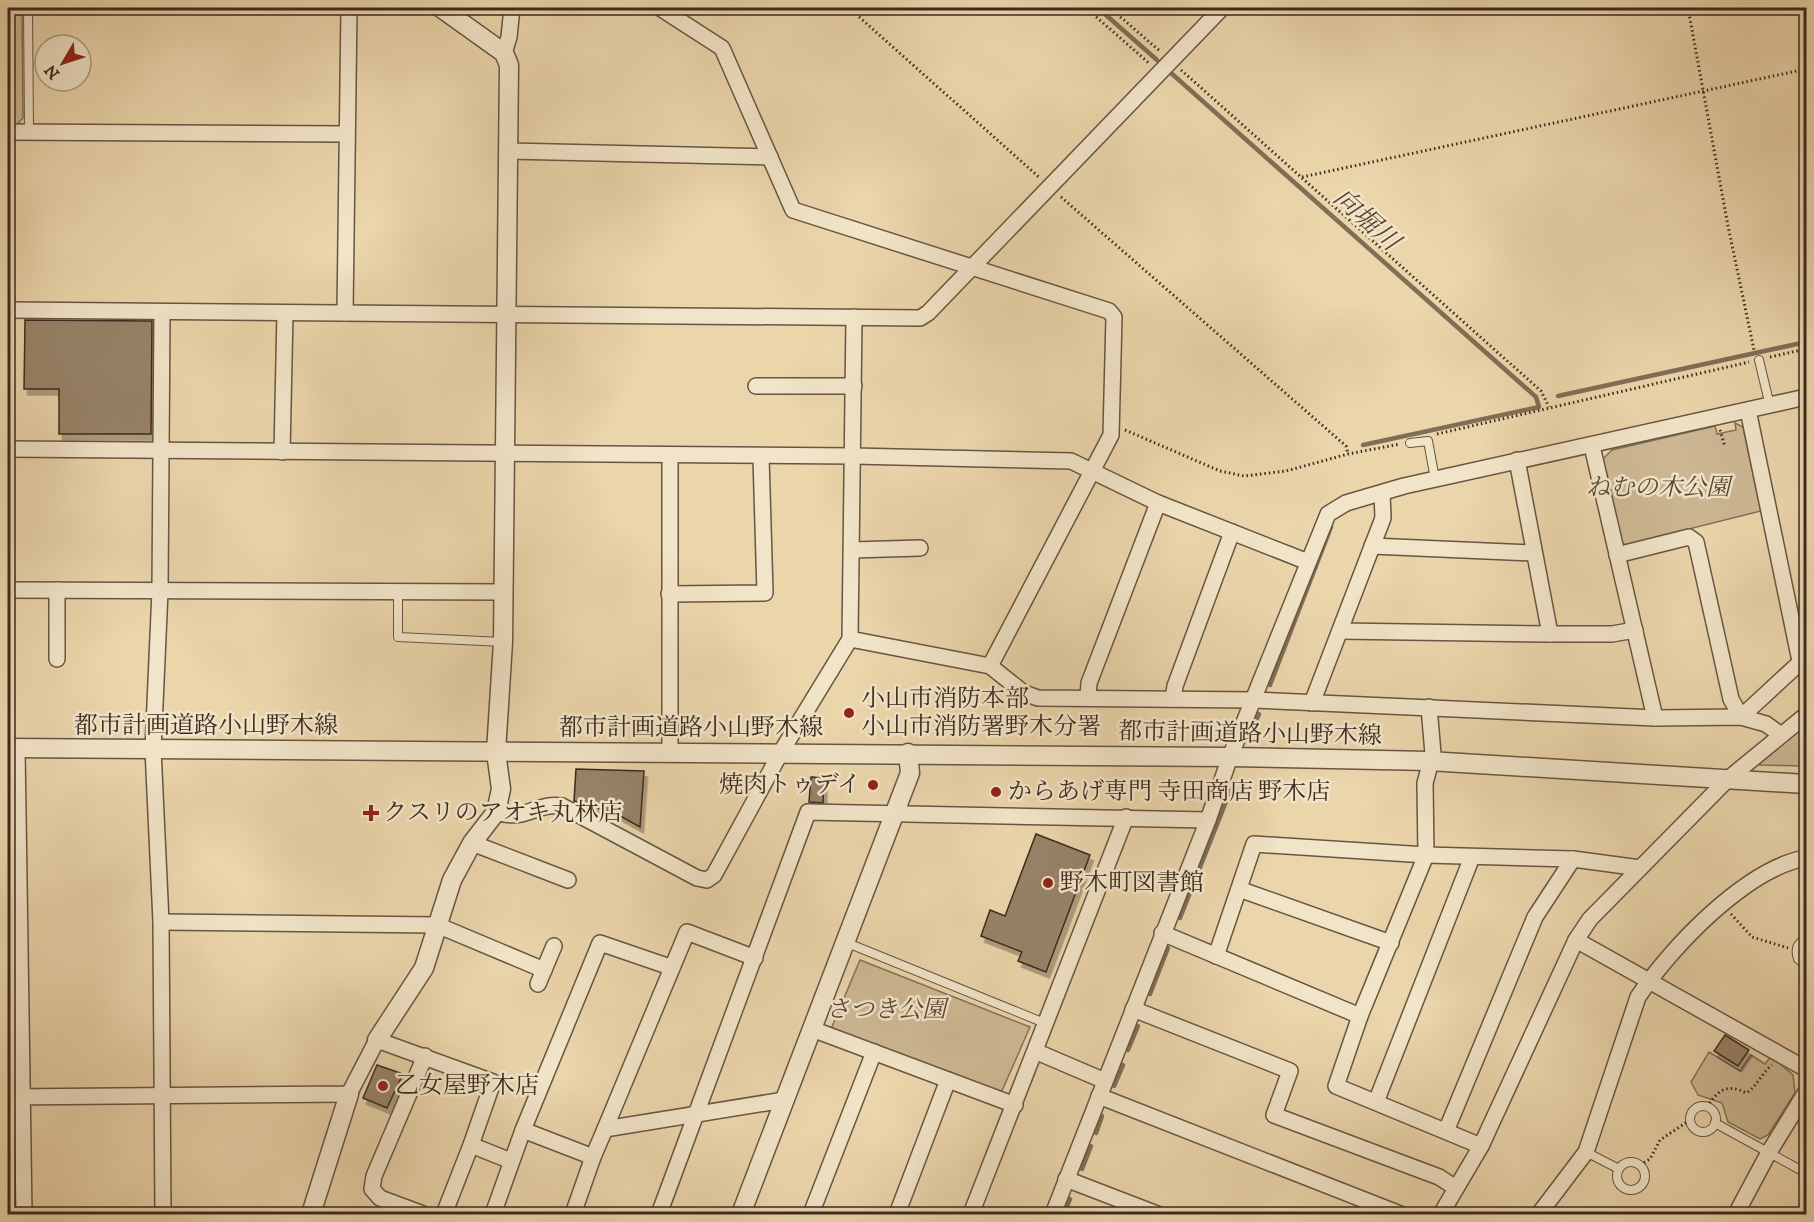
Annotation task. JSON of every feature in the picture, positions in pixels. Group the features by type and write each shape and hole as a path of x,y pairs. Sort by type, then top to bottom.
{"street":[{"path":"345,313 349,8"},
{"path":"311,1215 349,1094 377,1040 424,968 452,880 472,843 496,812 501,789 495,752 503,642 509,65 504,52 441,8"},
{"path":"504,52 509,37 512,8"},
{"path":"660,8 722,48 793,210 1110,311 1114,317 1111,435 990,666"},
{"path":"8,310 920,318 928,314 1222,8"},
{"path":"8,132 346,134"},
{"path":"508,151 770,157"},
{"path":"162,312 160,591 153,748 161,921 163,1215"},
{"path":"282,452 285,313"},
{"path":"496,812 512,817 551,804 562,806 697,878 707,880 714,875 781,752 850,639 854,317"},
{"path":"756,386 854,386"},
{"path":"1053,1215 1208,820 1230,757 1328,514 1346,502 1435,479 1806,397"},
{"path":"1741,717 1803,659 1748,410"},
{"path":"1592,446 1655,718"},
{"path":"8,449 853,456 1071,461 1158,503 1308,562"},
{"path":"670,456 670,751"},
{"path":"669,594 765,593 761,457"},
{"path":"1517,460 1550,634"},
{"path":"1312,703 1383,518 1382,493"},
{"path":"1088,697 1089,683 1158,503"},
{"path":"1173,699 1175,686 1232,531"},
{"path":"1617,555 1689,537 1696,542 1731,699 1741,717"},
{"path":"1372,546 1534,553"},
{"path":"852,550 920,548"},
{"path":"8,590 504,592"},
{"path":"57,590 57,659"},
{"path":"1340,631 1612,634 1635,630"},
{"path":"850,639 990,666 1024,693 1038,698 1254,700 1655,718 1741,717 1766,724 1781,735"},
{"path":"1429,707 1433,754 1429,761 1425,783 1426,855 1360,1016 1336,1086 1481,1146"},
{"path":"1441,1215 1481,1146 1576,940 1590,919 1728,779 1806,716"},
{"path":"12,748 15,1097 24,1215"},
{"name":"都市計画道路小山野木線","path":"12,748 670,751 1230,757 1429,761 1806,784"},
{"path":"741,1215 910,773 908,753"},
{"path":"659,1215 694,1114 755,958 808,812 1208,820"},
{"path":"971,1215 1037,1052 1126,817"},
{"path":"472,843 568,880"},
{"path":"1216,956 1254,844 1426,855 1573,859 1640,868"},
{"path":"1376,1102 1472,856"},
{"path":"1539,1215 1586,1152 1638,997 1650,979 1722,904 1746,884 1770,868 1806,858"},
{"path":"1446,1131 1536,917 1573,859"},
{"path":"1239,889 1391,943"},
{"path":"161,921 437,925 541,977 554,946"},
{"path":"573,1215 593,1156 670,967 687,932 755,958"},
{"path":"1162,933 1360,1016"},
{"path":"1576,940 1650,979 1806,1069"},
{"path":"493,1215 523,1130 600,943 670,967"},
{"path":"1133,1009 1290,1071 1274,1116 1439,1177 1456,1188"},
{"path":"812,1029 1015,1106"},
{"path":"377,1040 493,1082 444,1215"},
{"path":"811,1215 874,1052"},
{"path":"1037,1052 1105,1081"},
{"path":"423,1215 380,1198 372,1189 374,1176 425,1056"},
{"path":"897,1215 948,1080"},
{"path":"1736,1215 1768,1154 1806,1092"},
{"path":"15,1097 349,1094"},
{"path":"1099,1096 1400,1215"},
{"path":"605,1129 784,1100"},
{"path":"523,1130 593,1156"},
{"path":"471,1145 511,1161"},
{"path":"1066,1179 1157,1215"}],"lane":[{"path":"28,8 29,132"},
{"path":"1759,360 1770,406"},
{"path":"1410,443 1428,441 1435,479"},
{"path":"398,593 398,637 503,642"},
{"path":"1806,939 1796,950 1798,959 1806,966"},
{"path":"845,942 1047,1024"},
{"path":"1707,1107 1714,1112 1715,1123 1709,1131 1701,1132 1693,1128 1690,1120 1695,1109 1707,1107"},
{"path":"1715,1123 1806,1173"},
{"path":"1586,1152 1619,1168"},
{"path":"1631,1161 1640,1165 1645,1172 1644,1181 1634,1189 1626,1189 1619,1183 1619,1168 1631,1161"}],"path":[{"path":"849,8 1346,446 1348,454"},
{"path":"1086,8 1159,72"},
{"path":"1110,8 1541,391 1549,407"},
{"path":"1688,8 1751,344 1759,360"},
{"path":"1302,177 1806,69"},
{"path":"1428,441 1445,430 1806,349"},
{"path":"1113,425 1220,471 1244,476 1286,471 1348,454 1410,443"},
{"path":"1722,904 1752,938 1796,950"},
{"path":"1707,1107 1723,1088 1728,1086 1746,1093 1754,1089 1762,1073 1782,1055"},
{"path":"1640,1165 1650,1159 1660,1140 1690,1120"}],"green space":[{"path":"8,8 22,8 23,118 17,124 8,124"},
{"name":"ねむの木公園","path":"1735,423 1743,427 1761,511 1625,545 1618,539 1602,460 1612,450 1715,426 1717,434 1736,430"},
{"path":"1806,722 1806,766 1760,765 1759,760"},
{"name":"さつき公園","path":"860,960 1030,1027 1001,1093 831,1029"},
{"path":"1709,1052 1740,1071 1751,1055 1765,1064 1771,1056 1793,1075 1795,1093 1768,1135 1760,1139 1728,1122 1722,1103 1698,1095 1691,1082"}],"building":[{"path":"25,320 152,321 151,434 59,434 59,389 24,389"},
{"path":"576,769 644,771 640,827 615,813 574,801"},
{"path":"811,777 824,778 823,803 809,802"},
{"name":"野木町図書館","path":"1036,834 1090,855 1046,972 1018,961 1022,952 981,936 990,910 1005,916"},
{"path":"1725,1035 1749,1050 1738,1066 1714,1051"},
{"name":"乙女屋野木店","path":"377,1065 403,1074 387,1108 363,1098"}],"waterway":[{"name":"向堀川","path":"1098,8 1157,60"},
{"name":"向堀川","path":"1171,73 1536,397 1539,407 1363,445"},
{"name":"向堀川","path":"1558,396 1806,342"},
{"path":"1270,685 1331,527"},
{"path":"1252,731 1259,714"},
{"path":"1180,918 1231,789"},
{"path":"1150,994 1168,948"},
{"path":"1128,1050 1138,1026"},
{"path":"1114,1086 1123,1065"},
{"path":"1096,1133 1102,1116"},
{"path":"1082,1169 1091,1146"},
{"path":"1064,1214 1070,1199"}],"place":[{"name":"小山市消防本部 小山市消防署野木分署","path":"849,713"},
{"name":"焼肉トゥデイ","path":"873,785"},
{"name":"からあげ専門 寺田商店 野木店","path":"996,792"},
{"name":"クスリのアオキ丸林店","path":"371,813"},
{"name":"野木町図書館","path":"1048,883"},
{"name":"乙女屋野木店","path":"383,1086"}]}
